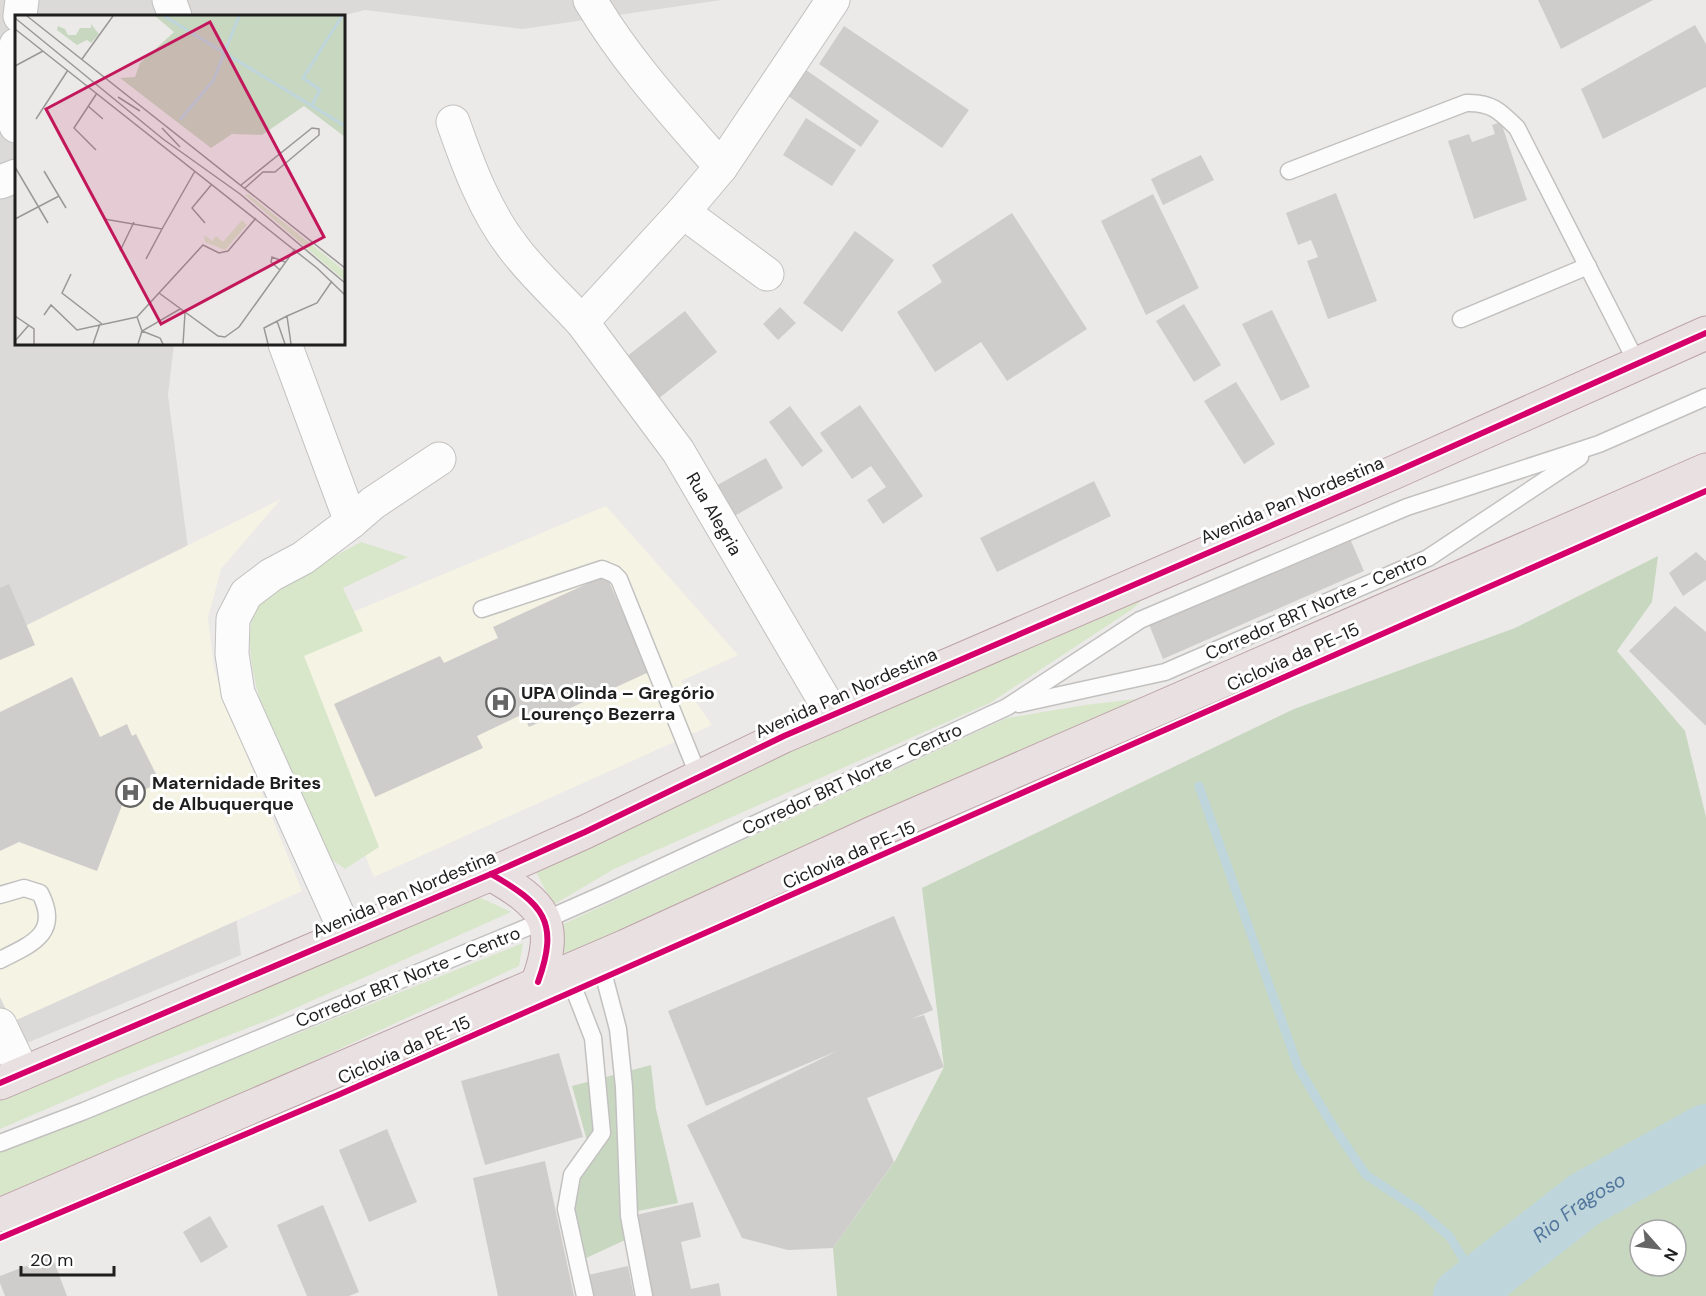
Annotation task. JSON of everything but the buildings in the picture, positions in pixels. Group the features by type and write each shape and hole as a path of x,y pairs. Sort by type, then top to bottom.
{"highway":[{"name":"Avenida Pan Nordestina","path":"12,1078 491,874 833,715 1384,477 1706,333"},
{"path":"0,1215 599,957 875,832 1706,470"},
{"path":"491,874 518,890 534,903 545,920 553,977"}],"street":[{"path":"20,15 22,0"},
{"path":"169,0 175,15"},
{"path":"590,0 609,32 649,85 721,167"},
{"path":"582,322 721,167 833,0"},
{"path":"15,64 13,101 15,118"},
{"name":"Rua Alegria","path":"453,122 484,199 513,248 582,322 678,451 833,715"},
{"path":"0,182 15,176"},
{"path":"683,212 767,274"},
{"path":"285,345 351,522"},
{"path":"347,935 238,693 232,654 233,619 246,594 271,575 303,558 373,503 439,459"},
{"path":"0,1025 12,1078"}],"lane":[{"path":"1289,171 1466,102 1481,102 1500,111 1517,128 1637,363"},
{"path":"1461,320 1588,266"},
{"name":"Corredor BRT Norte - Centro","path":"0,1143 545,920 1007,707 1140,620 1407,507 1599,444 1706,397"},
{"name":"Corredor BRT Norte - Centro","path":"1007,707 1165,672 1428,558 1599,444"},
{"path":"482,609 602,569 614,574 619,579 635,616 699,777"},
{"path":"0,895 24,888 40,893 48,909 45,927 33,944 0,960"},
{"path":"599,957 618,1029 624,1087 629,1216 644,1296"},
{"path":"553,977 593,1038 602,1133 572,1175 566,1209 585,1296"}],"shaded area":[{"path":"0,0 721,0 523,29 365,10 345,15 15,15 15,345 174,345 168,395 241,955 0,1054"},
{"name":"Maternidade Brites de Albuquerque","path":"281,499 221,569 208,618 214,668 222,695 302,891 12,1022 0,997 0,657 21,628"},
{"name":"UPA Olinda – Gregório Lourenço Bezerra","path":"606,506 738,655 681,681 712,725 374,877 279,643"}],"green space":[{"path":"361,542 408,557 343,588 363,631 304,656 379,847 345,869 328,857 288,773 263,708 254,676 250,647 254,609 261,600"},
{"path":"1658,556 1652,602 1617,651 1685,731 1706,817 1706,1296 837,1296 833,1248 895,1161 944,1067 922,888 1294,709 1515,628"},
{"path":"1155,586 1134,608 990,703 614,869 553,905 532,864"},
{"path":"1153,697 557,963 557,927 1007,718"},
{"path":"481,898 511,912 271,1019 116,1079 0,1129 0,1094 456,901"},
{"path":"523,943 519,966 240,1095 0,1196 0,1150"},
{"path":"651,1065 656,1109 678,1203 633,1212 636,1235 584,1259 572,1214 573,1157 587,1141 572,1086"}],"waterway":[{"path":"1199,786 1298,1067 1331,1123 1366,1175 1419,1210 1450,1237 1478,1283 1489,1296"},
{"name":"Rio Fragoso","path":"1461,1296 1585,1199 1706,1132"}],"cycle path":[{"path":"0,1083 491,874 585,832 784,736 1395,472 1706,333"},
{"name":"Ciclovia da PE-15","path":"0,1238 338,1095 1706,491"},
{"path":"491,874 523,895 535,905 542,916 547,929 547,944 538,982"}],"place":[{"name":"UPA Olinda – Gregório Lourenço Bezerra","path":"500,703"},
{"name":"Maternidade Brites de Albuquerque","path":"131,793"}]}
